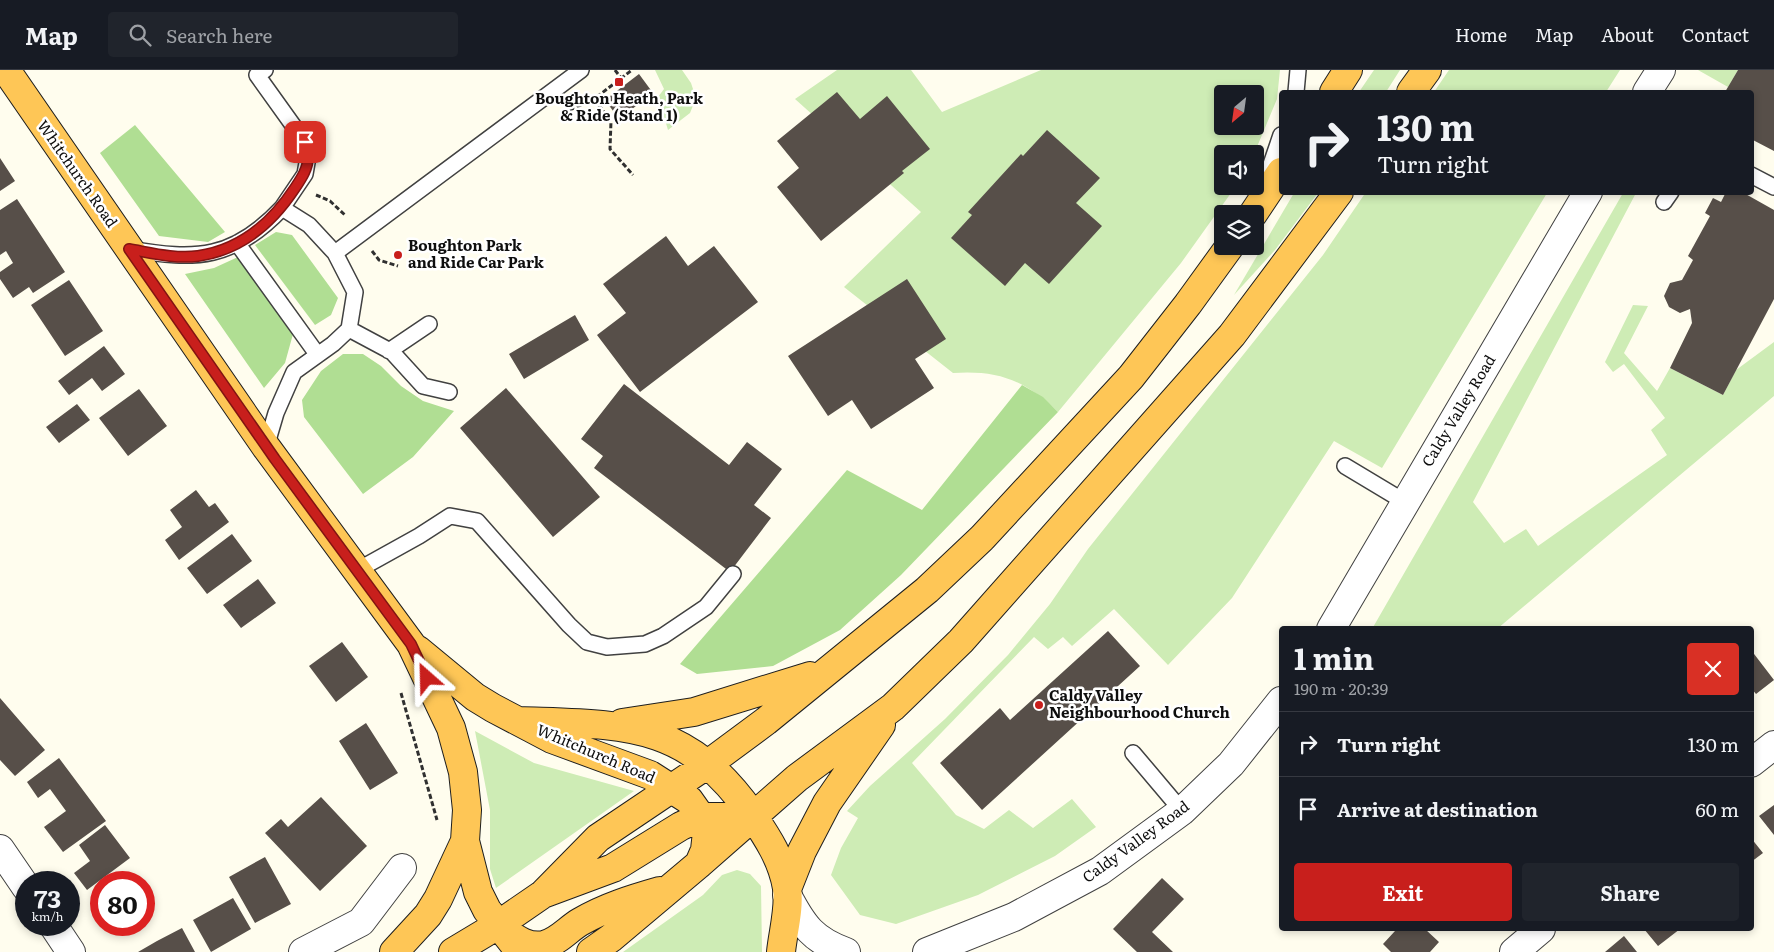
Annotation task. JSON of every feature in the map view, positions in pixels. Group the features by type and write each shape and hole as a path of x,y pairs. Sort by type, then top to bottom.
{"highway":[{"name":"Whitchurch Road","path":"6,70 266,446 411,644 451,728 461,763 467,810 465,840 478,892 498,925"},
{"path":"1335,90 1348,70"},
{"path":"1412,90 1427,70"},
{"path":"1258,205 1279,175"},
{"path":"591,952 611,938 699,864 797,778 893,707 961,641 1232,335 1337,195"},
{"path":"453,952 544,894 598,838 708,764 830,669 927,590 982,538 1056,461 1131,377 1223,255"},
{"name":"Whitchurch Road","path":"411,644 475,697 552,739 650,775 689,800 701,817"},
{"path":"612,724 694,712 756,695 830,669"},
{"path":"781,952 787,892 802,851 827,803 893,707"},
{"name":"Whitchurch Road","path":"520,721 612,724 673,742 690,751 708,764 735,791 753,817 781,859 787,892"},
{"path":"544,894 614,868 681,826 701,817 753,817"},
{"path":"699,864 705,850 706,832 701,817"},
{"path":"394,952 428,915 438,899 465,840"},
{"path":"498,925 516,940 532,945 544,945 556,940 578,922 611,906 670,888"},
{"path":"498,925 520,952"}],"street":[{"path":"1648,90 1661,70"},
{"name":"Caldy Valley Road","path":"1333,626 1586,195"},
{"name":"Caldy Valley Road","path":"923,952 1014,917 1100,871 1182,811 1231,764 1279,703"},
{"path":"1754,760 1774,744"},
{"path":"0,849 15,871"},
{"path":"303,952 361,922 402,868"},
{"path":"787,892 809,932 821,941 846,952"},
{"path":"1514,952 1539,931"},
{"path":"60,936 71,952"}],"lane":[{"path":"129,249 180,257 218,252 237,244 269,222 282,208 305,174 308,157 305,142 257,75 265,70"},
{"path":"335,253 581,70"},
{"path":"1296,90 1298,70"},
{"path":"1256,205 1279,141"},
{"path":"1754,177 1774,187"},
{"path":"266,446 278,408 294,372 317,354 334,344 349,329 355,292 335,253 309,225 282,208"},
{"path":"237,244 317,354"},
{"path":"389,351 429,324"},
{"path":"349,329 389,351 423,386 449,392"},
{"path":"1344,466 1405,502"},
{"path":"356,571 419,536 450,516 477,521 569,625 587,642 606,647 646,644 663,636 706,607 733,574"},
{"path":"1133,753 1182,811"}],"path":[{"path":"616,70 622,78"},
{"path":"594,99 611,121 610,149 633,175"},
{"path":"296,186 330,201 345,217 353,211"},
{"path":"398,683 439,828"}],"green space":[{"path":"655,70 682,70 691,83 696,98 690,113 668,130 658,97 664,89"},
{"path":"837,70 911,70 942,112 1041,70 1280,70 1277,99 1264,130 1264,85 1214,85 1214,135 1262,135 1258,145 1214,145 1214,195 1230,195 1222,205 1214,205 1214,217 1181,263 1058,412 1034,392 1010,379 984,373 953,373 844,287 921,212 795,99"},
{"path":"1374,70 1400,70 1387,90 1360,90"},
{"path":"1449,70 1620,70 1607,90 1435,90"},
{"path":"1698,70 1738,70 1728,87"},
{"path":"135,125 225,232 208,242 159,236 100,153"},
{"path":"1293,195 1316,195 1275,250 1234,295 1258,255 1264,255 1264,244"},
{"path":"1364,195 1546,195 1382,468 1334,441 1232,598 1168,665 1114,609 1072,646 1063,637 1048,649 1034,637 912,763 956,815 984,829 1009,810 1033,828 1072,799 1096,827 1055,856 978,895 896,924 860,915 831,875 841,848 858,818 847,811 870,786 945,719 1008,655 1050,604 1088,549 1323,255"},
{"path":"1622,195 1635,195 1473,502 1504,543 1526,529 1538,546 1667,455 1651,430 1665,418 1624,364 1613,372 1605,362 1633,305 1648,306 1624,353 1657,391 1670,368 1723,395 1736,370 1774,342 1774,396 1501,626 1374,626"},
{"path":"276,232 292,235 338,298 331,315 315,325 255,245"},
{"path":"238,257 293,334 285,363 264,388 185,274 214,268"},
{"path":"343,354 363,354 381,366 401,386 423,401 454,411 413,457 363,494 304,417 302,400 321,371"},
{"path":"1022,385 1043,397 1058,412 901,575 840,630 773,666 697,674 680,664 847,470 922,510"},
{"path":"475,731 534,763 634,791 496,888 490,869 490,810"},
{"path":"737,870 750,874 761,886 762,952 623,952 703,895 722,875"}],"building":[{"path":"1738,70 1774,70 1774,151 1754,141 1754,90 1726,90"},
{"path":"639,74 653,93 619,119 605,100"},
{"path":"837,92 860,119 887,96 930,149 902,171 904,173 821,241 777,187 799,168 777,141"},
{"path":"1047,130 1100,178 1076,203 1102,226 1049,284 1025,263 1005,286 951,238 972,215 968,212 1021,154 1023,156"},
{"path":"0,158 15,181 0,191"},
{"path":"1724,195 1747,195 1774,210 1774,299 1723,395 1670,368 1692,323 1690,309 1680,313 1669,307 1664,296 1670,283 1682,280 1693,260 1688,256 1710,216 1705,213 1713,198 1721,202"},
{"path":"17,199 65,272 33,293 29,287 13,298 0,279 0,272 13,263 6,251 0,255 0,210"},
{"path":"666,236 688,266 714,246 758,302 640,392 597,335 626,313 603,284"},
{"path":"907,279 946,339 915,359 934,388 871,429 852,400 828,416 788,356"},
{"path":"69,280 103,331 65,356 31,305"},
{"path":"575,315 589,340 524,379 509,354"},
{"path":"104,346 125,374 102,391 92,378 69,395 58,381"},
{"path":"624,384 729,465 747,442 782,469 754,505 771,518 730,572 594,468 603,456 581,439"},
{"path":"506,388 600,497 553,537 460,428"},
{"path":"139,389 167,426 128,456 99,418"},
{"path":"77,404 90,420 59,443 46,427"},
{"path":"196,490 209,507 215,503 229,522 179,560 165,540 182,527 170,510"},
{"path":"232,534 252,561 207,594 187,568"},
{"path":"258,579 276,603 241,628 223,605"},
{"path":"1108,631 1140,666 982,810 940,763 1000,708 1010,720"},
{"path":"342,642 368,677 336,702 309,666"},
{"path":"1754,654 1774,680 1756,694 1754,692"},
{"path":"0,698 45,750 15,776 0,760"},
{"path":"366,723 398,773 370,790 339,741"},
{"path":"59,758 106,821 63,852 44,827 66,811 50,789 38,798 27,782"},
{"path":"321,797 367,846 320,891 265,833 281,819 288,827"},
{"path":"1774,805 1774,835 1759,816"},
{"path":"105,825 130,858 113,871 90,871 90,888 87,890 80,881 80,871 77,871 90,861 79,845"},
{"path":"1754,842 1763,853 1754,860"},
{"path":"265,857 291,904 255,923 229,877"},
{"path":"1162,878 1184,899 1152,932 1173,952 1137,952 1113,929"},
{"path":"233,898 251,929 211,952 193,920"},
{"path":"182,928 195,952 138,952 157,941"},
{"path":"1395,931 1427,931 1439,942 1430,952 1391,952 1383,944"},
{"path":"1646,931 1677,931 1658,946"},
{"path":"1624,936 1637,952 1605,952"}],"place":[{"name":"Boughton Heath, Park & Ride (Stand 1)","path":"619,82"},
{"name":"Boughton Park and Ride Car Park","path":"398,255"},
{"name":"Caldy Valley Neighbourhood Church","path":"1039,705"}],"route":[{"path":"305,142 308,157 305,174 282,208 269,222 244,240 218,252 197,256 180,257 129,249 275,459 411,644 427,678"}]}
